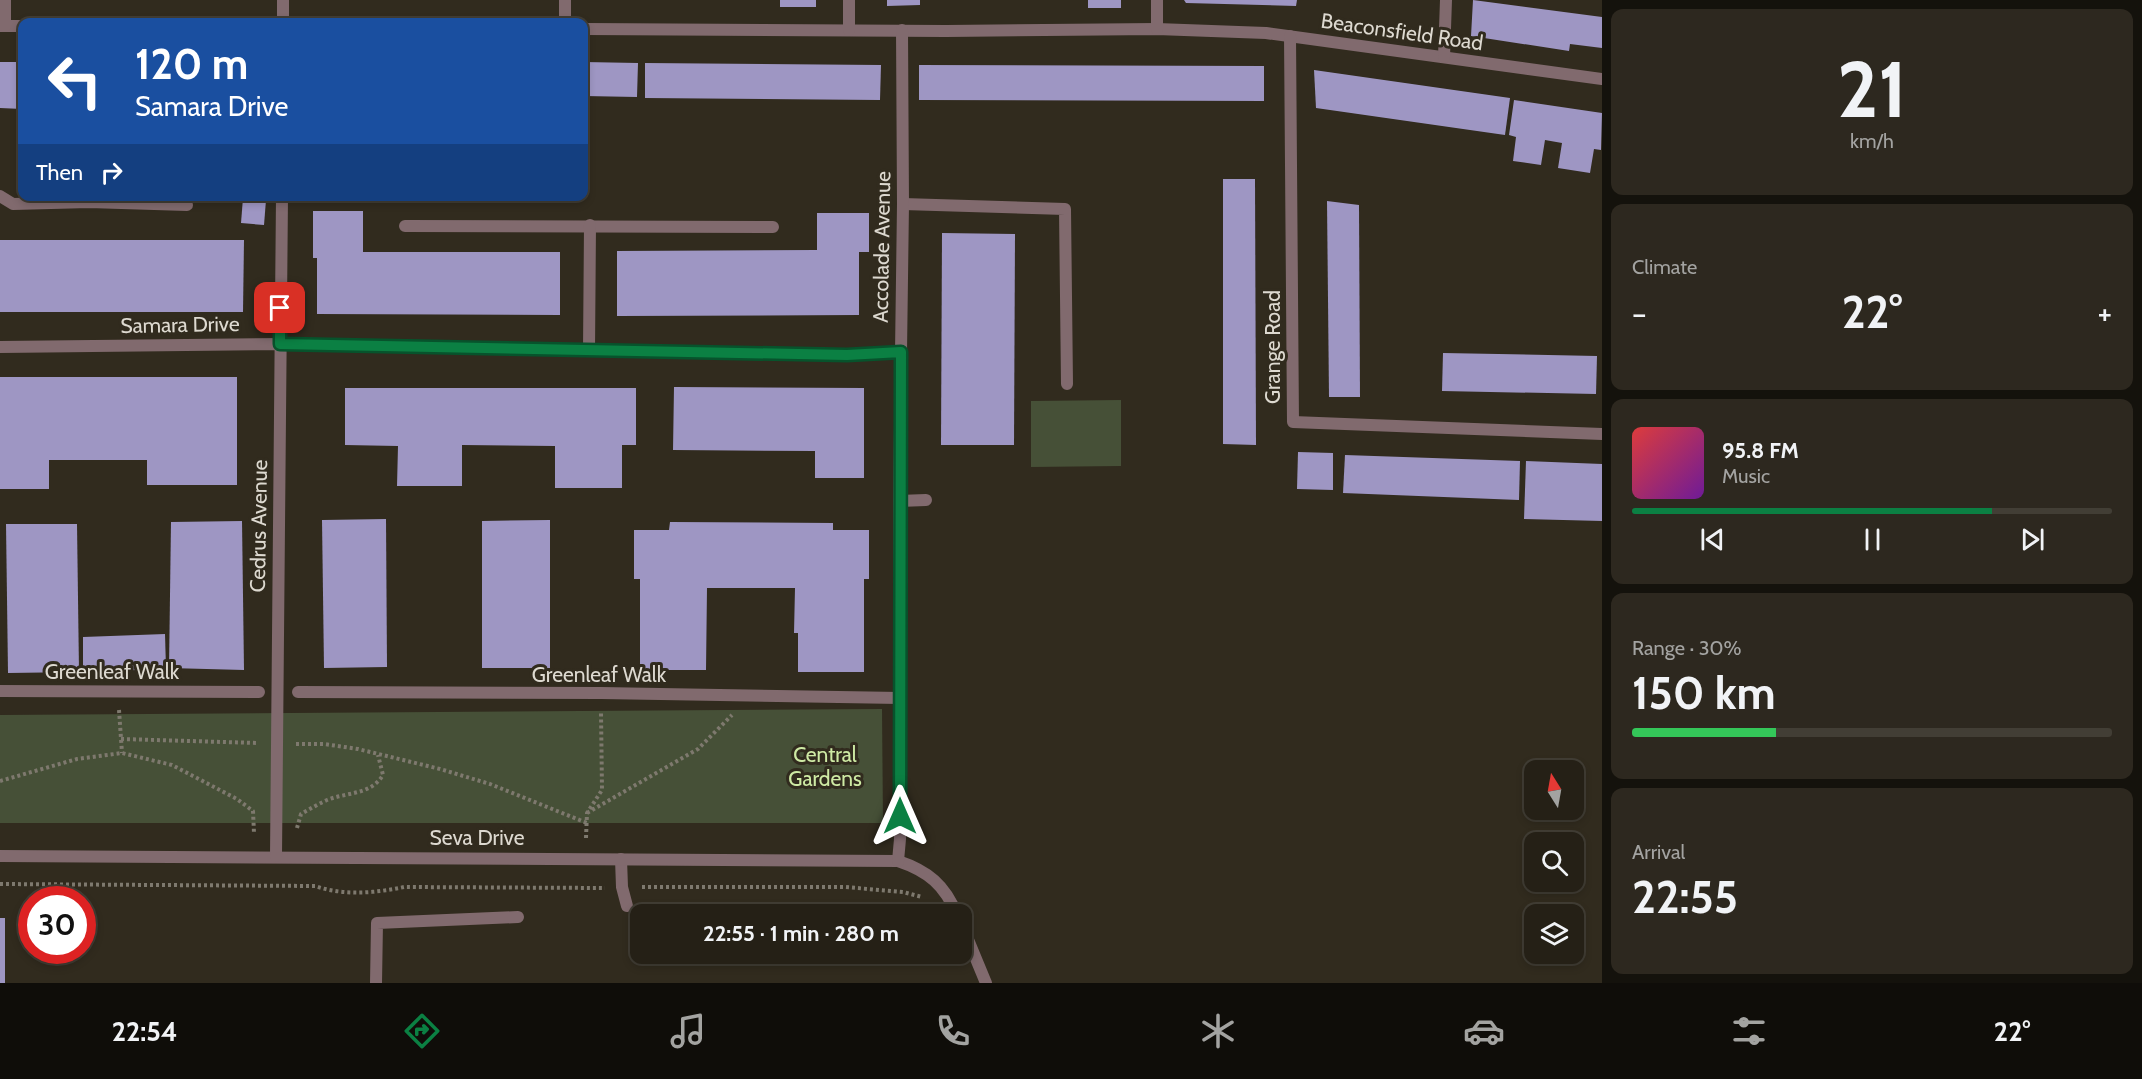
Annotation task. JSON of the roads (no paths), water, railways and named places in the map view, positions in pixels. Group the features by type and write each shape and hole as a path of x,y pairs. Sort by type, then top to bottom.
{"street":[{"path":"3,26 5,0"},
{"path":"283,0 283,18"},
{"path":"565,0 565,18"},
{"path":"849,0 849,30"},
{"path":"1157,0 1157,29"},
{"path":"1444,57 1446,0"},
{"name":"Beaconsfield Road","path":"588,29 1157,29 1290,36 1602,80"},
{"name":"Accolade Avenue","path":"898,861 900,839 899,501 903,204 902,30"},
{"name":"Grange Road","path":"1290,36 1293,422 1602,434"},
{"path":"0,196 13,204 88,202 187,205"},
{"name":"Cedrus Avenue","path":"276,856 282,201"},
{"path":"903,204 1065,209 1067,384"},
{"path":"589,351 590,225"},
{"path":"405,226 773,227"},
{"name":"Samara Drive","path":"0,347 280,344 847,355 901,352"},
{"path":"899,501 926,500"},
{"name":"Greenleaf Walk","path":"0,691 259,692"},
{"name":"Greenleaf Walk","path":"298,692 601,693 900,698"},
{"name":"Seva Drive","path":"0,856 898,861 925,871 944,891 951,904"},
{"path":"621,859 622,887 627,906"},
{"path":"376,983 376,923 518,917"},
{"path":"972,949 986,983"}],"park label":[{"name":"Central Gardens","path":"825,767"}]}
